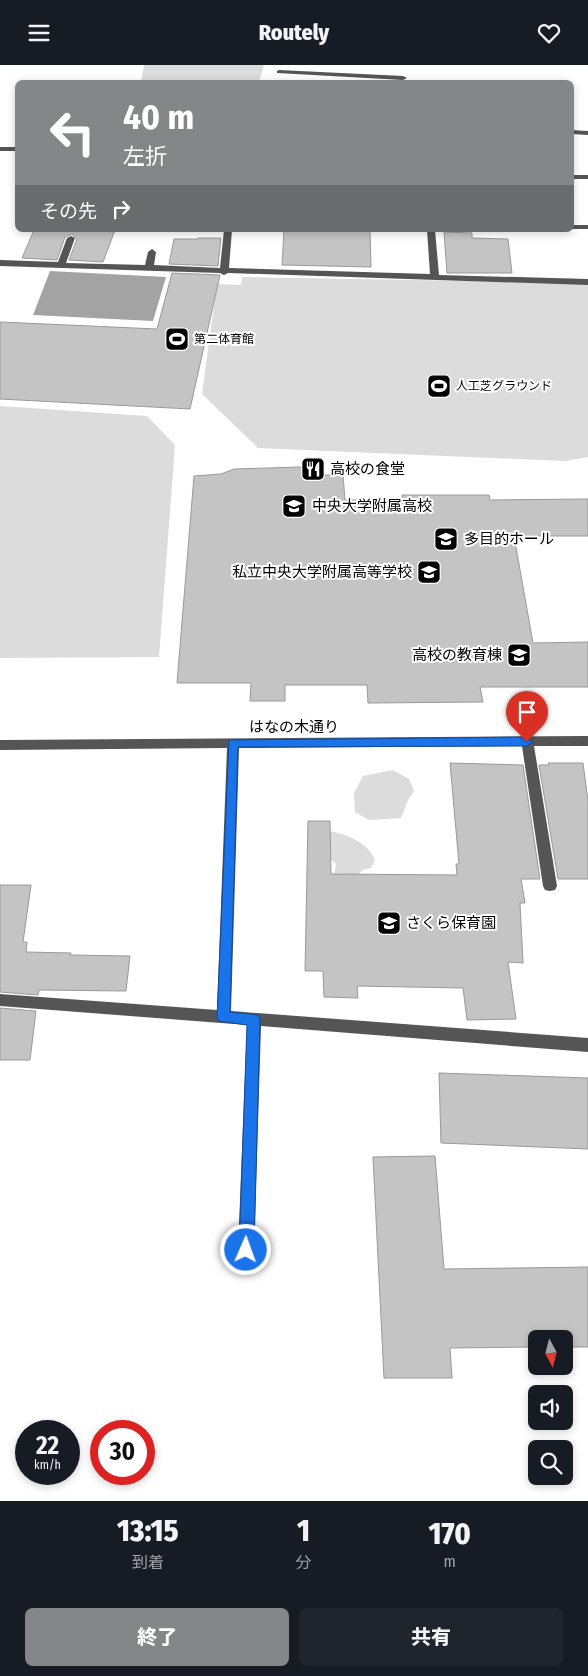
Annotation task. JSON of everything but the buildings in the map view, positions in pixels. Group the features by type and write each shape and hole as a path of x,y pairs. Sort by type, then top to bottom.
{"street":[{"path":"280,68 403,78"},
{"path":"574,132 588,133"},
{"path":"0,149 15,149"},
{"path":"574,177 588,177"},
{"path":"574,227 588,227"},
{"path":"224,271 228,232"},
{"path":"431,232 434,278"},
{"path":"61,265 71,237"},
{"path":"148,269 152,252"},
{"path":"0,263 588,282"},
{"name":"はなの木通り","path":"0,745 588,741"},
{"path":"527,742 550,886"},
{"path":"224,1017 233,743"},
{"path":"0,1000 588,1045"},
{"path":"246,1250 254,1019"}],"shaded area":[{"path":"144,65 264,65 260,80 141,80"},
{"path":"50,271 166,277 153,321 33,315"},
{"path":"242,277 588,283 588,457 565,461 258,448 202,394 217,284 241,285"},
{"path":"0,406 147,416 175,445 159,657 0,658"},
{"path":"393,770 409,779 414,791 408,800 401,818 369,820 355,812 354,793 363,776"},
{"path":"329,831 356,840 367,848 375,860 371,868 362,870 355,880 334,875 336,864 327,857 308,857 309,838"}],"place":[{"name":"第二体育館","path":"177,339"},
{"name":"人工芝グラウンド","path":"439,386"},
{"name":"高校の食堂","path":"313,469"},
{"name":"中央大学附属高校","path":"294,506"},
{"name":"多目的ホール","path":"446,539"},
{"name":"私立中央大学附属高等学校","path":"429,572"},
{"name":"高校の教育棟","path":"519,655"},
{"name":"さくら保育園","path":"389,923"}],"route":[{"path":"246,1250 254,1019 224,1017 233,743 527,742"}]}
